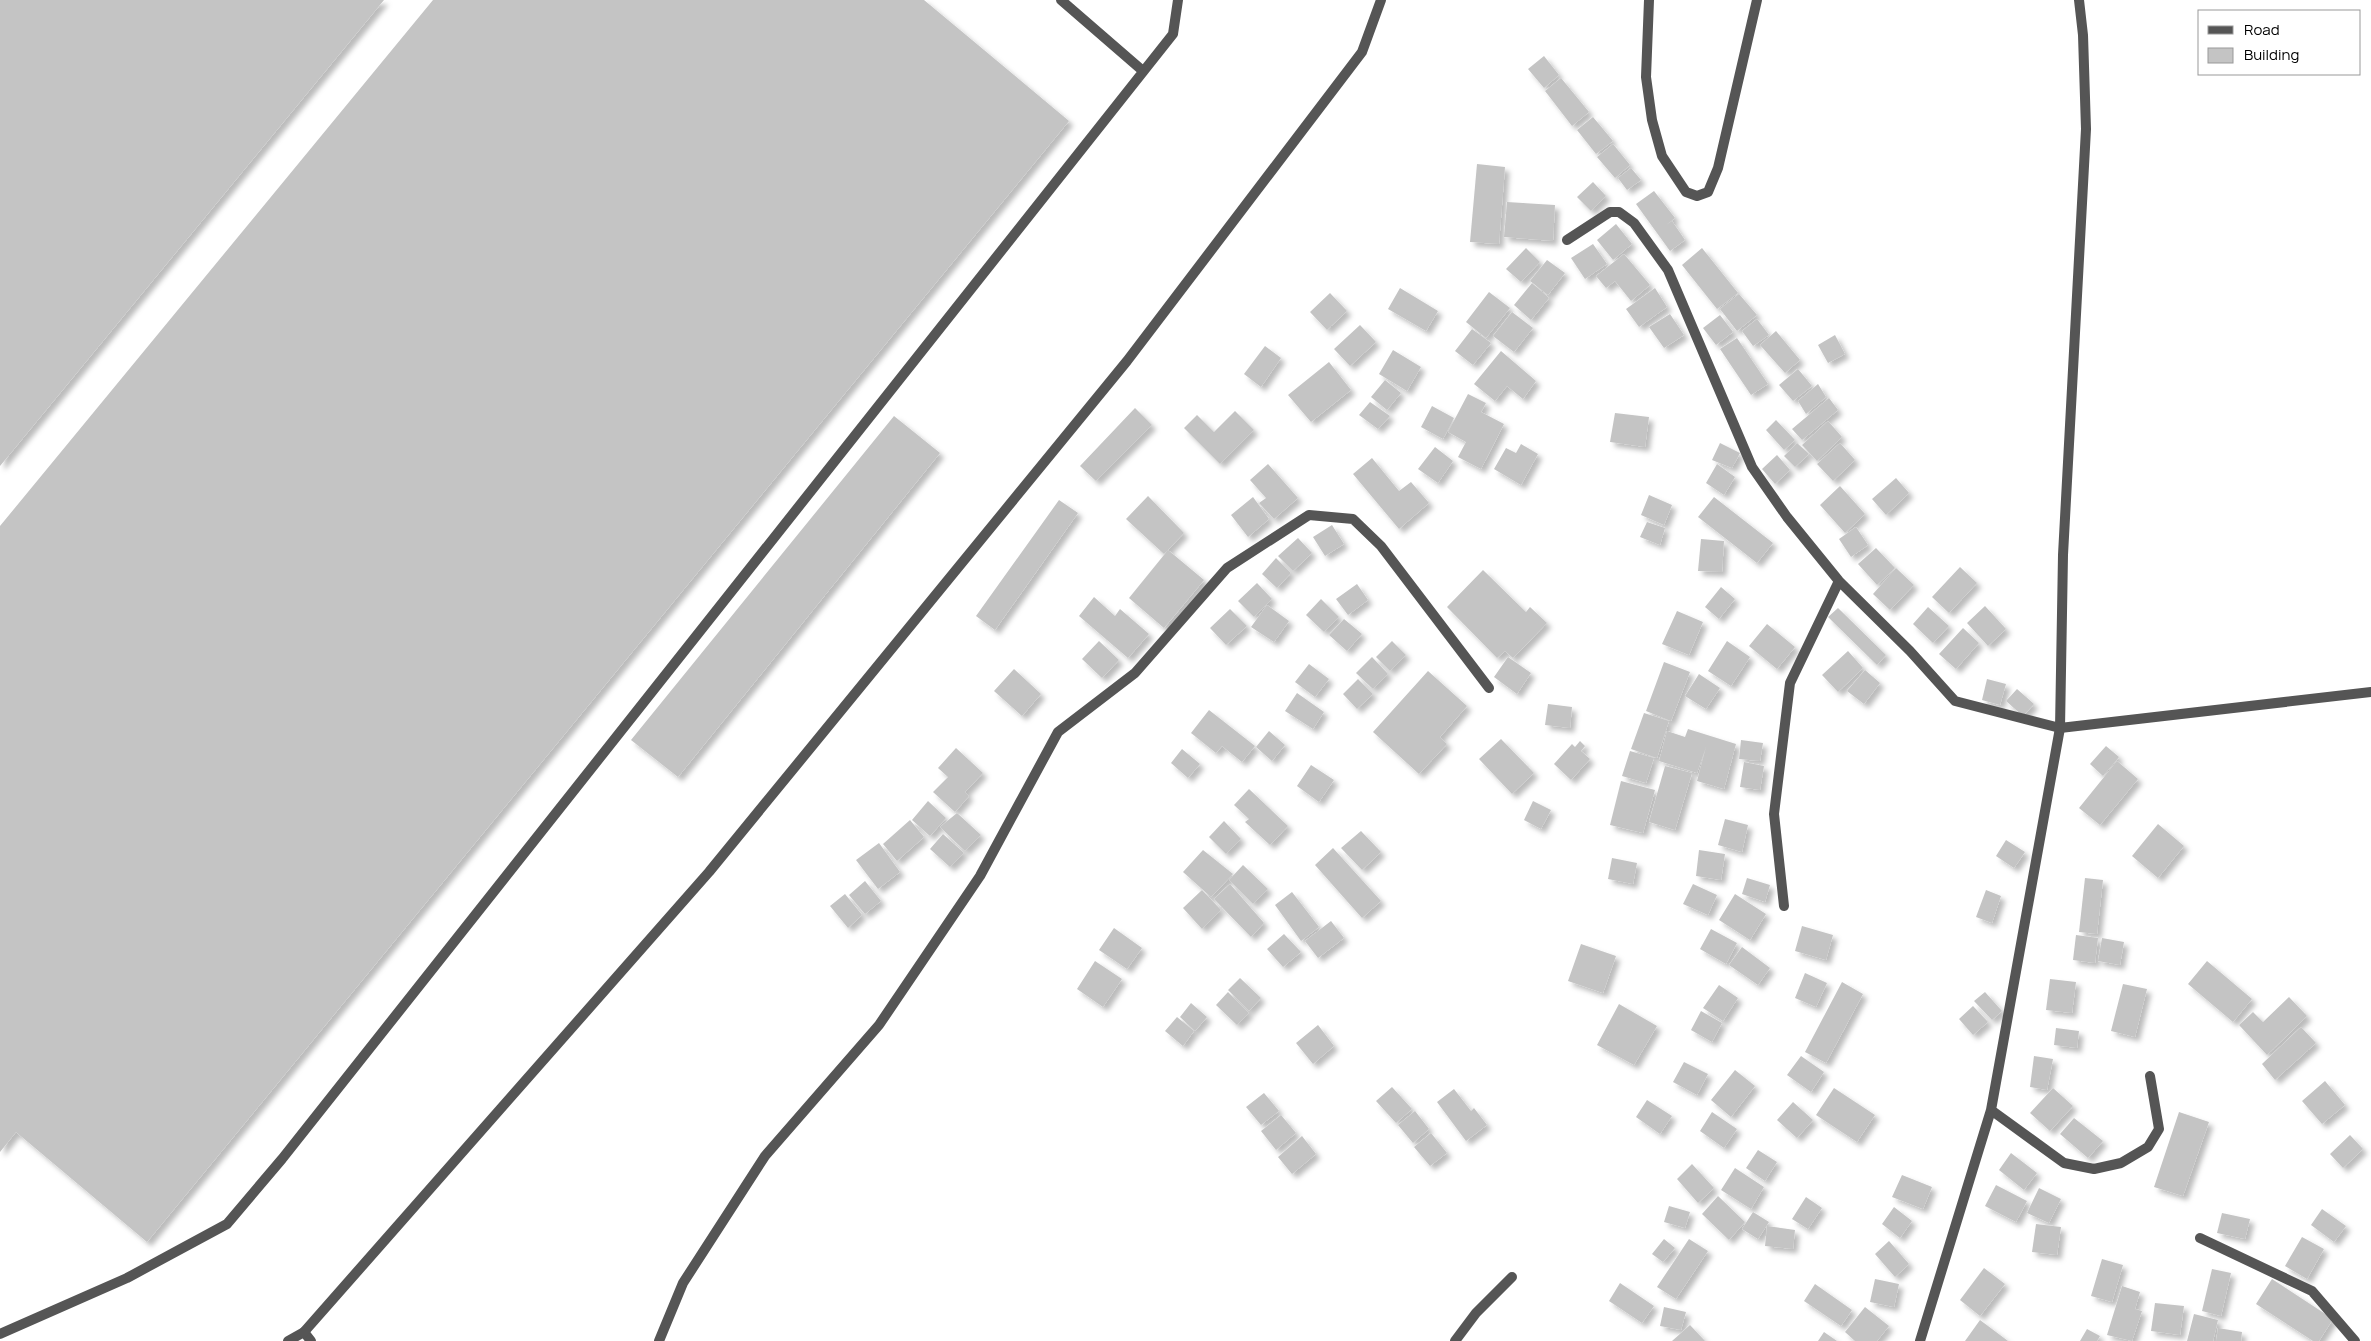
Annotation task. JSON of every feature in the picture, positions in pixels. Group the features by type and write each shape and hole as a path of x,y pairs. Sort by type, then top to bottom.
{"street":[{"path":"1061,0 1143,71"},
{"path":"0,1334 127,1278 227,1224 282,1159 1173,34 1178,0"},
{"path":"288,1341 304,1332 709,872 1127,361 1362,52 1381,0"},
{"path":"1649,0 1646,77 1652,120 1662,156 1686,192 1697,196 1708,192 1718,168 1757,0"},
{"path":"1919,1340 1990,1110 2060,728 2063,555 2086,129 2083,35 2079,0"},
{"path":"1567,240 1610,212 1619,212 1634,223 1668,270 1752,467 1787,518 1840,581 1910,651 1955,701 2060,728 2371,692"},
{"path":"659,1341 683,1283 765,1156 879,1025 980,876 1058,732 1135,673 1227,568 1309,515 1354,519 1381,546 1489,688"},
{"path":"1784,906 1774,814 1790,683 1840,581"},
{"path":"1990,1110 2064,1162 2094,1170 2120,1163 2148,1147 2159,1130 2150,1076"},
{"path":"2200,1238 2312,1291 2355,1341"},
{"path":"1455,1341 1476,1313 1512,1277"},
{"path":"304,1332 311,1341"}],"building":[{"path":"0,0 384,0 0,466"},
{"path":"433,0 924,0 1069,121 147,1242 16,1132 0,1152 0,526"},
{"path":"1544,56 1559,75 1544,88 1528,69"},
{"path":"1561,78 1589,112 1572,126 1545,91"},
{"path":"1593,117 1613,141 1596,154 1577,130"},
{"path":"1613,144 1630,165 1615,178 1597,157"},
{"path":"1477,164 1505,167 1499,244 1470,242"},
{"path":"1631,168 1641,180 1627,190 1618,178"},
{"path":"1593,182 1606,196 1591,211 1577,197"},
{"path":"1654,191 1675,218 1666,225 1672,221 1685,240 1670,251 1636,204"},
{"path":"1507,202 1555,205 1553,241 1504,237"},
{"path":"1616,224 1632,244 1613,260 1597,240"},
{"path":"1593,244 1607,264 1585,279 1571,258"},
{"path":"1526,248 1540,262 1521,282 1506,269"},
{"path":"1702,248 1738,293 1717,309 1682,265"},
{"path":"1624,254 1650,285 1631,301 1615,281 1606,288 1596,276"},
{"path":"1547,260 1565,273 1548,295 1530,281"},
{"path":"1532,283 1549,298 1531,320 1514,305"},
{"path":"1400,288 1438,311 1426,331 1388,309"},
{"path":"1655,288 1667,307 1639,327 1626,309"},
{"path":"1489,292 1510,308 1486,338 1466,322"},
{"path":"1330,293 1347,311 1327,330 1310,312"},
{"path":"1739,294 1757,315 1737,331 1720,309"},
{"path":"1512,312 1533,328 1514,352 1493,336"},
{"path":"1670,314 1684,335 1664,348 1649,327"},
{"path":"1720,315 1733,332 1716,345 1703,328"},
{"path":"1757,319 1769,335 1753,346 1742,331"},
{"path":"1360,325 1376,342 1350,366 1334,349"},
{"path":"1472,329 1491,343 1473,365 1455,351"},
{"path":"1776,331 1800,360 1785,373 1760,345"},
{"path":"1835,335 1845,354 1828,363 1818,345"},
{"path":"1737,338 1768,384 1751,395 1720,349"},
{"path":"1265,346 1281,358 1261,387 1244,374"},
{"path":"1393,350 1421,367 1407,391 1379,374"},
{"path":"1501,351 1536,381 1523,399 1507,386 1495,401 1474,384"},
{"path":"1329,362 1351,390 1311,422 1288,395"},
{"path":"1798,369 1812,386 1793,401 1779,385"},
{"path":"1385,380 1401,393 1387,410 1371,397"},
{"path":"1818,384 1826,397 1806,414 1798,401"},
{"path":"1468,394 1486,403 1481,412 1504,424 1481,469 1458,457 1466,442 1448,432"},
{"path":"1829,398 1838,410 1802,440 1792,429"},
{"path":"1370,402 1390,416 1378,429 1359,415"},
{"path":"1432,406 1454,418 1443,439 1421,427"},
{"path":"1135,408 1152,425 1096,481 1080,466"},
{"path":"1235,411 1254,430 1220,464 1184,428 1197,415 1214,432"},
{"path":"1615,413 1649,417 1645,447 1610,442"},
{"path":"894,416 940,453 678,777 631,740"},
{"path":"1776,420 1795,440 1784,450 1766,430"},
{"path":"1828,421 1842,437 1817,461 1802,445"},
{"path":"1720,443 1740,453 1732,468 1712,460"},
{"path":"1797,443 1809,454 1795,467 1784,456"},
{"path":"1840,443 1855,460 1833,481 1817,464"},
{"path":"1521,444 1538,454 1521,485 1494,469 1506,448 1516,453"},
{"path":"1435,447 1453,461 1438,483 1418,469"},
{"path":"1777,455 1790,470 1775,484 1762,469"},
{"path":"1372,458 1399,491 1411,482 1429,503 1399,529 1353,474"},
{"path":"1268,464 1298,498 1274,519 1259,503 1266,498 1250,480"},
{"path":"1717,464 1735,477 1724,495 1706,483"},
{"path":"1896,478 1909,493 1886,515 1872,499"},
{"path":"1840,486 1865,514 1845,533 1820,505"},
{"path":"1649,495 1672,505 1664,525 1641,515"},
{"path":"1148,496 1184,533 1164,554 1126,519"},
{"path":"1253,497 1269,519 1248,537 1231,515"},
{"path":"1714,497 1773,543 1757,563 1698,517"},
{"path":"1059,500 1078,513 995,630 976,616"},
{"path":"1647,522 1665,528 1660,545 1640,537"},
{"path":"1332,525 1344,544 1325,556 1313,537"},
{"path":"1856,527 1868,545 1851,557 1839,539"},
{"path":"1298,538 1312,553 1293,571 1278,556"},
{"path":"1701,539 1724,541 1722,572 1698,571"},
{"path":"1876,548 1895,568 1877,585 1858,564"},
{"path":"1168,550 1204,580 1164,628 1129,598"},
{"path":"1276,558 1291,573 1277,588 1262,574"},
{"path":"1960,567 1977,583 1949,613 1932,597"},
{"path":"1896,568 1914,585 1890,610 1873,594"},
{"path":"1483,570 1526,612 1530,607 1547,623 1513,658 1505,651 1497,658 1447,607"},
{"path":"1257,583 1272,599 1254,617 1238,601"},
{"path":"1357,584 1368,600 1348,615 1336,599"},
{"path":"1721,587 1735,599 1719,619 1705,607"},
{"path":"1094,597 1115,616 1120,609 1149,634 1128,658 1079,616"},
{"path":"1321,599 1339,617 1324,632 1306,615"},
{"path":"1267,605 1289,621 1274,642 1251,627"},
{"path":"1985,606 2006,629 1988,646 1967,623"},
{"path":"1928,607 1949,626 1933,643 1913,624"},
{"path":"1838,608 1886,655 1877,665 1828,617"},
{"path":"1230,609 1247,626 1226,645 1210,628"},
{"path":"1677,611 1703,622 1689,655 1662,644"},
{"path":"1344,619 1362,634 1347,651 1329,635"},
{"path":"1767,624 1795,647 1777,669 1749,646"},
{"path":"1963,628 1979,643 1956,669 1939,654"},
{"path":"1099,641 1119,660 1102,678 1082,659"},
{"path":"1392,641 1406,655 1390,671 1376,657"},
{"path":"1727,641 1750,657 1731,686 1708,671"},
{"path":"1848,651 1863,668 1838,692 1822,675"},
{"path":"1372,657 1388,674 1373,689 1356,673"},
{"path":"1508,657 1531,673 1517,694 1494,677"},
{"path":"1664,662 1690,672 1671,721 1646,711"},
{"path":"1309,664 1329,679 1315,697 1295,682"},
{"path":"1014,669 1041,694 1022,716 994,691"},
{"path":"1865,670 1880,683 1864,704 1847,691"},
{"path":"1428,671 1467,706 1440,737 1447,744 1419,774 1373,732"},
{"path":"1699,674 1720,688 1706,709 1685,696"},
{"path":"1358,679 1373,694 1357,709 1343,694"},
{"path":"1987,679 2006,684 2000,705 1982,700"},
{"path":"2017,689 2034,704 2023,716 2006,701"},
{"path":"1297,693 1324,712 1313,729 1285,711"},
{"path":"1548,704 1572,707 1570,728 1545,725"},
{"path":"1209,710 1255,746 1242,762 1222,746 1216,753 1191,733"},
{"path":"1644,713 1669,721 1657,758 1631,749"},
{"path":"1688,729 1736,744 1724,789 1697,781 1706,747 1697,773 1659,761 1667,731 1685,737"},
{"path":"1269,731 1285,745 1272,761 1256,747"},
{"path":"1501,739 1534,773 1512,794 1479,759"},
{"path":"1741,740 1763,743 1760,761 1739,759"},
{"path":"1580,741 1585,746 1581,751 1590,759 1571,780 1554,764 1572,744 1575,747"},
{"path":"2106,746 2119,757 2103,776 2090,764"},
{"path":"956,748 983,773 965,792 969,796 955,812 933,792 948,777 938,768"},
{"path":"1182,749 1200,764 1188,778 1171,763"},
{"path":"1630,751 1654,758 1646,783 1622,776"},
{"path":"2117,761 2138,779 2100,825 2079,808"},
{"path":"1744,762 1764,766 1760,790 1740,787"},
{"path":"1311,765 1334,780 1319,802 1297,786"},
{"path":"1665,766 1692,773 1675,830 1649,822"},
{"path":"1621,781 1655,790 1643,833 1610,825"},
{"path":"1249,789 1288,826 1270,845 1245,822 1249,819 1234,805"},
{"path":"928,801 946,818 930,836 912,820"},
{"path":"1533,801 1551,810 1541,829 1524,820"},
{"path":"957,813 981,835 965,851 940,827"},
{"path":"1725,819 1748,825 1742,852 1718,845"},
{"path":"910,820 924,837 897,861 883,844"},
{"path":"1224,821 1241,839 1226,854 1209,837"},
{"path":"2158,824 2184,846 2158,878 2132,856"},
{"path":"1361,831 1381,852 1362,870 1341,848"},
{"path":"943,834 964,853 950,867 930,849"},
{"path":"2006,840 2025,852 2014,868 1996,856"},
{"path":"879,843 900,872 878,889 856,860"},
{"path":"1333,848 1381,901 1362,918 1315,865"},
{"path":"1203,850 1233,874 1211,897 1183,872"},
{"path":"1699,850 1725,854 1721,880 1696,876"},
{"path":"1612,858 1637,863 1633,884 1608,879"},
{"path":"1243,865 1268,889 1253,904 1229,880"},
{"path":"1747,878 1770,885 1765,902 1742,894"},
{"path":"2085,878 2103,880 2097,934 2079,932"},
{"path":"865,881 881,901 865,914 849,895"},
{"path":"1230,884 1264,923 1251,937 1214,899"},
{"path":"1693,884 1717,895 1708,915 1683,904"},
{"path":"1202,890 1221,910 1202,929 1183,908"},
{"path":"1986,890 2001,896 1992,923 1976,917"},
{"path":"1292,892 1319,927 1301,941 1275,905"},
{"path":"845,894 862,915 848,928 830,906"},
{"path":"1735,894 1766,914 1750,940 1719,920"},
{"path":"1331,921 1344,938 1318,958 1305,941"},
{"path":"1802,926 1833,935 1826,960 1795,951"},
{"path":"1114,928 1142,948 1127,969 1099,950"},
{"path":"1711,929 1737,943 1726,964 1700,949"},
{"path":"1284,934 1301,952 1283,967 1267,949"},
{"path":"2076,935 2098,938 2095,963 2073,960"},
{"path":"2102,938 2124,942 2120,965 2098,961"},
{"path":"1581,944 1616,956 1603,993 1568,981"},
{"path":"1742,947 1770,968 1758,985 1729,965"},
{"path":"1095,961 1122,979 1103,1007 1077,989"},
{"path":"2207,961 2252,999 2233,1022 2188,984"},
{"path":"1805,973 1827,983 1816,1007 1795,998"},
{"path":"1240,978 1261,998 1249,1011 1228,990"},
{"path":"2050,979 2076,982 2072,1013 2046,1010"},
{"path":"1842,982 1863,994 1826,1063 1805,1052"},
{"path":"2123,984 2147,989 2135,1037 2111,1031"},
{"path":"1719,985 1738,998 1723,1021 1703,1008"},
{"path":"1228,992 1249,1013 1237,1025 1216,1005"},
{"path":"1985,992 2002,1011 1992,1020 1974,1001"},
{"path":"2289,997 2307,1016 2267,1055 2239,1025 2253,1012 2263,1022"},
{"path":"1191,1003 1207,1017 1195,1031 1180,1017"},
{"path":"1619,1004 1657,1026 1634,1065 1597,1045"},
{"path":"1973,1006 1988,1022 1973,1035 1959,1019"},
{"path":"1701,1011 1722,1023 1712,1042 1691,1030"},
{"path":"1177,1017 1194,1031 1183,1046 1165,1031"},
{"path":"1318,1025 1334,1046 1313,1064 1296,1043"},
{"path":"2301,1027 2316,1043 2275,1080 2262,1064"},
{"path":"2056,1028 2079,1031 2077,1048 2054,1045"},
{"path":"1801,1056 1824,1072 1811,1092 1787,1075"},
{"path":"2034,1056 2053,1059 2047,1090 2030,1087"},
{"path":"1684,1062 1708,1074 1697,1095 1673,1082"},
{"path":"1735,1070 1755,1086 1731,1117 1711,1100"},
{"path":"2325,1081 2345,1105 2322,1124 2302,1101"},
{"path":"1392,1087 1412,1109 1396,1123 1376,1101"},
{"path":"1834,1088 1875,1115 1857,1142 1816,1115"},
{"path":"2053,1088 2073,1106 2050,1131 2030,1113"},
{"path":"1454,1089 1471,1111 1474,1108 1487,1125 1466,1141 1437,1102"},
{"path":"1264,1093 1279,1111 1261,1125 1246,1107"},
{"path":"1647,1100 1672,1116 1660,1134 1636,1117"},
{"path":"1793,1102 1813,1120 1797,1138 1777,1120"},
{"path":"1415,1111 1429,1129 1413,1143 1398,1125"},
{"path":"1712,1112 1737,1129 1724,1148 1700,1131"},
{"path":"2179,1112 2209,1122 2183,1196 2154,1187"},
{"path":"1281,1115 1296,1133 1276,1150 1261,1131"},
{"path":"2074,1118 2103,1141 2088,1158 2060,1134"},
{"path":"1431,1133 1447,1153 1430,1166 1414,1147"},
{"path":"2350,1135 2363,1149 2343,1168 2330,1154"},
{"path":"1302,1136 1316,1154 1292,1174 1278,1157"},
{"path":"1758,1150 1777,1162 1765,1181 1746,1168"},
{"path":"2011,1153 2037,1173 2024,1190 1999,1170"},
{"path":"1692,1164 1714,1188 1698,1203 1677,1179"},
{"path":"1735,1168 1764,1187 1751,1209 1721,1190"},
{"path":"1902,1175 1932,1187 1923,1209 1892,1197"},
{"path":"1996,1185 2027,1201 2016,1222 1985,1206"},
{"path":"2039,1188 2061,1199 2049,1223 2027,1213"},
{"path":"1718,1196 1745,1222 1729,1240 1702,1214"},
{"path":"1806,1197 1822,1208 1808,1229 1792,1219"},
{"path":"1669,1206 1690,1212 1685,1228 1664,1222"},
{"path":"1894,1207 1912,1221 1900,1238 1882,1224"},
{"path":"2322,1209 2346,1226 2334,1242 2311,1225"},
{"path":"1753,1212 1769,1222 1758,1239 1742,1229"},
{"path":"2222,1213 2250,1219 2245,1239 2217,1233"},
{"path":"2036,1224 2061,1227 2057,1255 2032,1252"},
{"path":"1767,1226 1795,1230 1793,1249 1765,1246"},
{"path":"2302,1237 2324,1249 2307,1279 2285,1266"},
{"path":"1664,1239 1675,1248 1663,1262 1652,1254"},
{"path":"1689,1239 1708,1251 1676,1299 1657,1287"},
{"path":"1889,1241 1909,1264 1895,1277 1875,1254"},
{"path":"2102,1259 2123,1265 2112,1302 2091,1296"},
{"path":"1984,1268 2005,1284 1980,1316 1960,1300"},
{"path":"2212,1269 2231,1273 2221,1316 2202,1311"},
{"path":"1875,1279 1899,1284 1894,1307 1870,1302"},
{"path":"2272,1279 2333,1319 2319,1341 2313,1341 2256,1304"},
{"path":"1620,1283 1654,1306 1642,1323 1609,1301"},
{"path":"1815,1284 1852,1310 1841,1326 1804,1301"},
{"path":"2122,1286 2140,1292 2135,1309 2142,1311 2132,1341 2107,1335"},
{"path":"2155,1303 2184,1306 2180,1335 2151,1331"},
{"path":"1664,1307 1686,1312 1681,1330 1660,1326"},
{"path":"1865,1307 1889,1326 1877,1341 1855,1341 1845,1332"},
{"path":"2194,1314 2218,1320 2213,1341 2187,1341"},
{"path":"1980,1320 2008,1341 1965,1341"},
{"path":"1690,1325 1705,1341 1672,1341"},
{"path":"2218,1328 2242,1332 2241,1341 2216,1341"},
{"path":"2087,1329 2100,1336 2097,1341 2080,1341"},
{"path":"1824,1332 1837,1341 1818,1341"}]}
